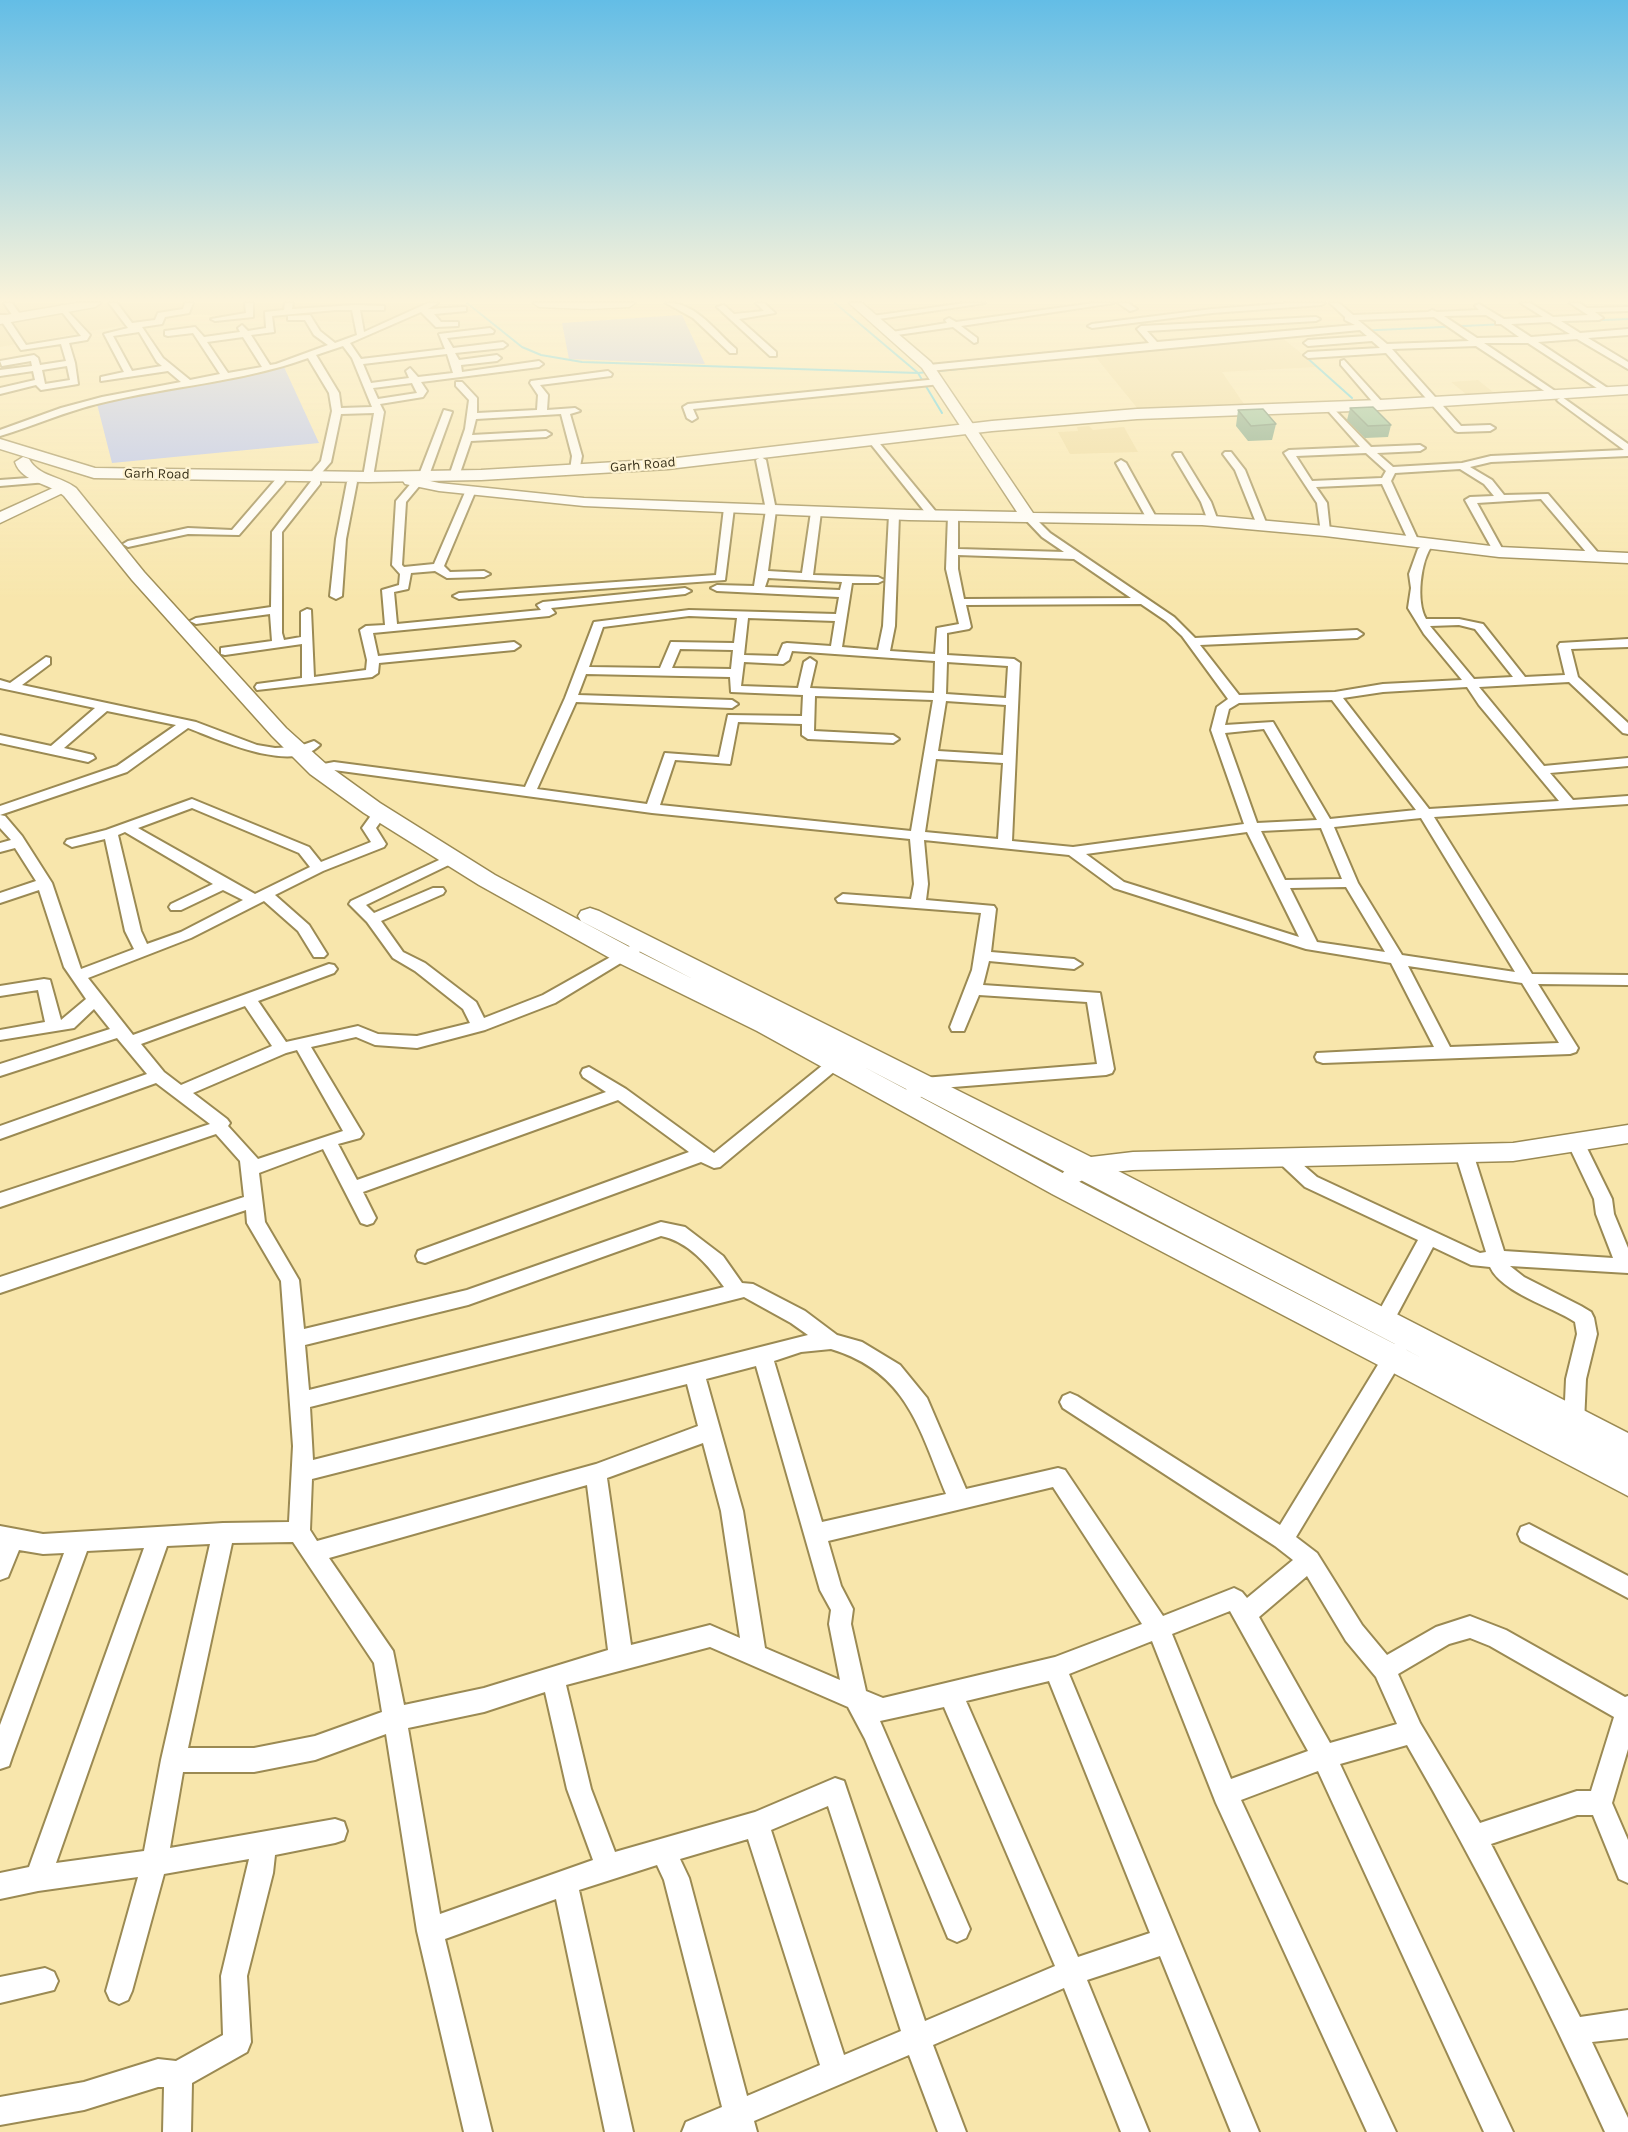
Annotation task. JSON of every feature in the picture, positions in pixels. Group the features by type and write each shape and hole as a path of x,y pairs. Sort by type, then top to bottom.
{"main road":[{"name":"Garh Road","path":"1332,409 1380,405 1476,402"},
{"name":"Garh Road","path":"683,464 761,460 993,428 1139,416 1435,404"},
{"path":"0,444 64,475 128,544 144,574"},
{"name":"Garh Road","path":"64,475 416,480 637,468 875,444"},
{"path":"0,454 64,475 144,574 189,623 316,758 380,813 635,950 835,1065 914,1093 1394,1338 1628,1450"},
{"name":"Garh Road","path":"416,480 454,476 545,474 575,470 637,468"},
{"name":"Garh Road","path":"234,477 280,481 314,479"},
{"path":"189,623 225,651 261,687 316,758 451,850"},
{"path":"635,950 853,1049 914,1093"},
{"path":"1394,1338 1628,1481"}],"street":[{"path":"0,433 64,410 97,402"},
{"path":"279,644 277,532 326,462 337,411 336,402"},
{"path":"336,596 341,539 378,428 375,402"},
{"path":"337,411 390,402"},
{"path":"454,476 467,438 474,402"},
{"path":"543,402 543,412"},
{"path":"692,418 688,406 716,402"},
{"path":"950,402 1028,517 1046,535 1170,619 1236,699"},
{"path":"1564,402 1628,449"},
{"path":"1435,404 1458,429 1490,429"},
{"path":"1332,409 1368,450 1391,470 1462,466 1491,459 1628,453"},
{"path":"472,416 570,411 577,456 575,470"},
{"path":"447,412 416,480 401,501 398,565 401,571 438,567 447,575 484,574"},
{"path":"467,438 546,434"},
{"path":"1614,437 1628,435"},
{"path":"875,444 933,515"},
{"path":"1325,531 1322,502 1289,453 1420,448"},
{"path":"1228,454 1240,470 1262,525"},
{"path":"1178,455 1206,502 1213,521"},
{"path":"759,588 764,574 762,570 771,510 761,460"},
{"path":"1121,463 1152,519"},
{"path":"1462,466 1488,482 1501,498"},
{"path":"1386,481 1391,470"},
{"path":"0,475 64,475"},
{"path":"0,483 64,475"},
{"path":"0,518 64,475"},
{"path":"416,480 471,490 584,502 816,512 1213,521 1325,531 1499,552 1628,558"},
{"path":"128,544 189,531 235,533 280,481"},
{"path":"1310,484 1386,481"},
{"path":"1386,481 1423,549 1415,574 1417,588 1414,608 1483,702 1569,804"},
{"path":"438,567 471,490"},
{"path":"1499,552 1470,500 1544,496 1596,557"},
{"path":"719,583 729,508"},
{"path":"807,578 816,512"},
{"path":"883,654 889,626 894,514"},
{"path":"918,904 921,884 917,837 940,697 940,630 965,627 952,569 953,516"},
{"path":"952,552 1078,556"},
{"path":"391,627 388,590 404,587 406,571"},
{"path":"764,574 878,580"},
{"path":"836,650 849,579"},
{"path":"543,605 719,583"},
{"path":"459,596 719,583 845,594"},
{"path":"261,687 372,673 373,660 366,630 549,613 543,605 544,590"},
{"path":"959,602 1144,601"},
{"path":"189,623 277,610"},
{"path":"307,612 308,681"},
{"path":"529,793 571,698 597,620 689,613 841,618"},
{"path":"652,809 670,756 725,761 743,615"},
{"path":"1423,623 1459,622 1479,626 1522,681"},
{"path":"1191,642 1358,634"},
{"path":"225,651 306,640"},
{"path":"1628,643 1564,646 1572,678 1628,730"},
{"path":"665,672 675,645 783,660 787,646 1014,663 1005,845"},
{"path":"373,660 514,646"},
{"path":"6,686 46,662"},
{"path":"809,692 803,691 810,662"},
{"path":"581,669 736,674"},
{"path":"1311,946 1252,827 1217,730 1223,707 1236,699 1335,696 1383,688 1572,678"},
{"path":"6,686 186,724 254,748 529,793 652,809 1073,851 1252,827 1326,824 1425,813 1628,800"},
{"path":"735,688 1012,702"},
{"path":"809,692 808,735 893,738"},
{"path":"1323,1057 1570,1048 1425,813 1335,696"},
{"path":"571,698 732,711 808,720"},
{"path":"54,750 104,707"},
{"path":"0,811 122,769 186,724"},
{"path":"1217,730 1268,725 1326,824 1351,883 1397,959 1445,1053"},
{"path":"0,739 88,758"},
{"path":"931,755 1009,759"},
{"path":"1540,770 1628,762"},
{"path":"72,843 111,833 192,803 304,850 318,868"},
{"path":"78,976 143,953 262,898 318,868 379,844 369,828 380,813"},
{"path":"0,819 19,842 45,883 72,967 95,1000 158,1076 221,1124 219,1127 249,1159 256,1223 290,1280 303,1446 299,1532 385,1659 430,1931 478,2132"},
{"path":"126,827 190,863 222,885 262,898 303,928 320,954"},
{"path":"111,833 133,931 143,953"},
{"path":"0,848 19,842"},
{"path":"451,850 356,904 372,919 398,955 420,967 470,1006 479,1026"},
{"path":"1073,851 1119,885 1311,946 1528,979 1628,980"},
{"path":"0,898 45,883"},
{"path":"1282,884 1351,883"},
{"path":"176,907 222,885"},
{"path":"372,919 438,891"},
{"path":"843,899 989,909 984,956 975,990 958,1027"},
{"path":"180,1092 282,1048 358,1031 375,1039 417,1042 479,1026 549,999 635,950"},
{"path":"984,956 1074,964"},
{"path":"0,1070 248,999 329,969"},
{"path":"0,991 44,984 54,1026"},
{"path":"914,1093 1106,1069 1094,997 975,990"},
{"path":"248,999 282,1048"},
{"path":"0,1035 68,1024 95,1000"},
{"path":"250,1169 354,1134 302,1044"},
{"path":"589,1073 714,1162 853,1049"},
{"path":"0,1133 158,1076"},
{"path":"352,1189 620,1094"},
{"path":"0,1200 219,1127"},
{"path":"1073,1176 1133,1161 1514,1152 1628,1134"},
{"path":"328,1141 367,1218"},
{"path":"1281,1156 1311,1182 1478,1260 1497,1261 1518,1258 1627,1266 1605,1214 1603,1198 1576,1142"},
{"path":"1464,1153 1497,1261 1507,1275 1556,1300 1584,1318 1587,1334 1576,1379 1574,1423"},
{"path":"425,1256 703,1154"},
{"path":"0,1285 253,1201"},
{"path":"295,1339 468,1297 661,1229 679,1232 716,1261 737,1291"},
{"path":"1283,1539 1394,1338 1428,1238"},
{"path":"300,1401 746,1289 798,1317 831,1341 855,1348 893,1371 920,1404 959,1499"},
{"path":"302,1472 763,1356 801,1344 831,1341"},
{"path":"763,1356 831,1590 842,1609 840,1624 856,1698 873,1731 957,1929"},
{"path":"694,1373 732,1511 754,1654"},
{"path":"1070,1402 1283,1539 1309,1560 1354,1633 1384,1669 1412,1731 1474,1838 1573,2031 1620,2132"},
{"path":"313,1552 596,1473 710,1431"},
{"path":"596,1473 621,1658"},
{"path":"814,1534 1058,1477 1158,1628 1225,1794 1382,2132"},
{"path":"0,1570 7,1537 43,1544 223,1533 299,1532"},
{"path":"119,1991 154,1862 173,1760 223,1533"},
{"path":"1529,1534 1628,1588"},
{"path":"38,1878 159,1537"},
{"path":"0,1756 79,1542"},
{"path":"1245,1614 1309,1560"},
{"path":"173,1760 254,1760 315,1748 395,1719 484,1700 621,1658 710,1636 883,1710 1055,1668 1234,1599 1245,1614 1324,1757 1499,2132"},
{"path":"1384,1669 1444,1635 1470,1627 1498,1638 1628,1711 1600,1803 1628,1870"},
{"path":"1055,1668 1245,2132"},
{"path":"553,1678 579,1789 608,1867"},
{"path":"950,1694 1071,1972 1135,2132"},
{"path":"1225,1794 1324,1757 1412,1731"},
{"path":"430,1931 608,1867 756,1824 835,1790 917,2037 952,2132"},
{"path":"1474,1838 1577,1803 1600,1803"},
{"path":"756,1824 836,2071"},
{"path":"0,1886 336,1831"},
{"path":"0,2111 84,2096 158,2073 178,2074 237,2042 234,1976 260,1873 263,1844"},
{"path":"664,1852 676,1878 740,2123"},
{"path":"565,1883 619,2132"},
{"path":"696,2132 740,2123 836,2071 1071,1972 1168,1940"},
{"path":"0,1990 45,1981"},
{"path":"1573,2031 1628,2024"},
{"path":"177,2132 178,2074"}],"shaded area":[{"path":"300,402 319,443 112,463 97,404"},
{"path":"1133,402 1244,404 1138,409"},
{"path":"1089,426 1093,430 1124,427 1138,452 1070,454 1058,432 1078,431 1077,427"}],"building":[{"path":"1373,407 1391,425 1368,426 1350,408"},
{"path":"1263,409 1276,424 1251,426 1238,410"}],"waterway":[{"path":"936,402 942,413"}]}
